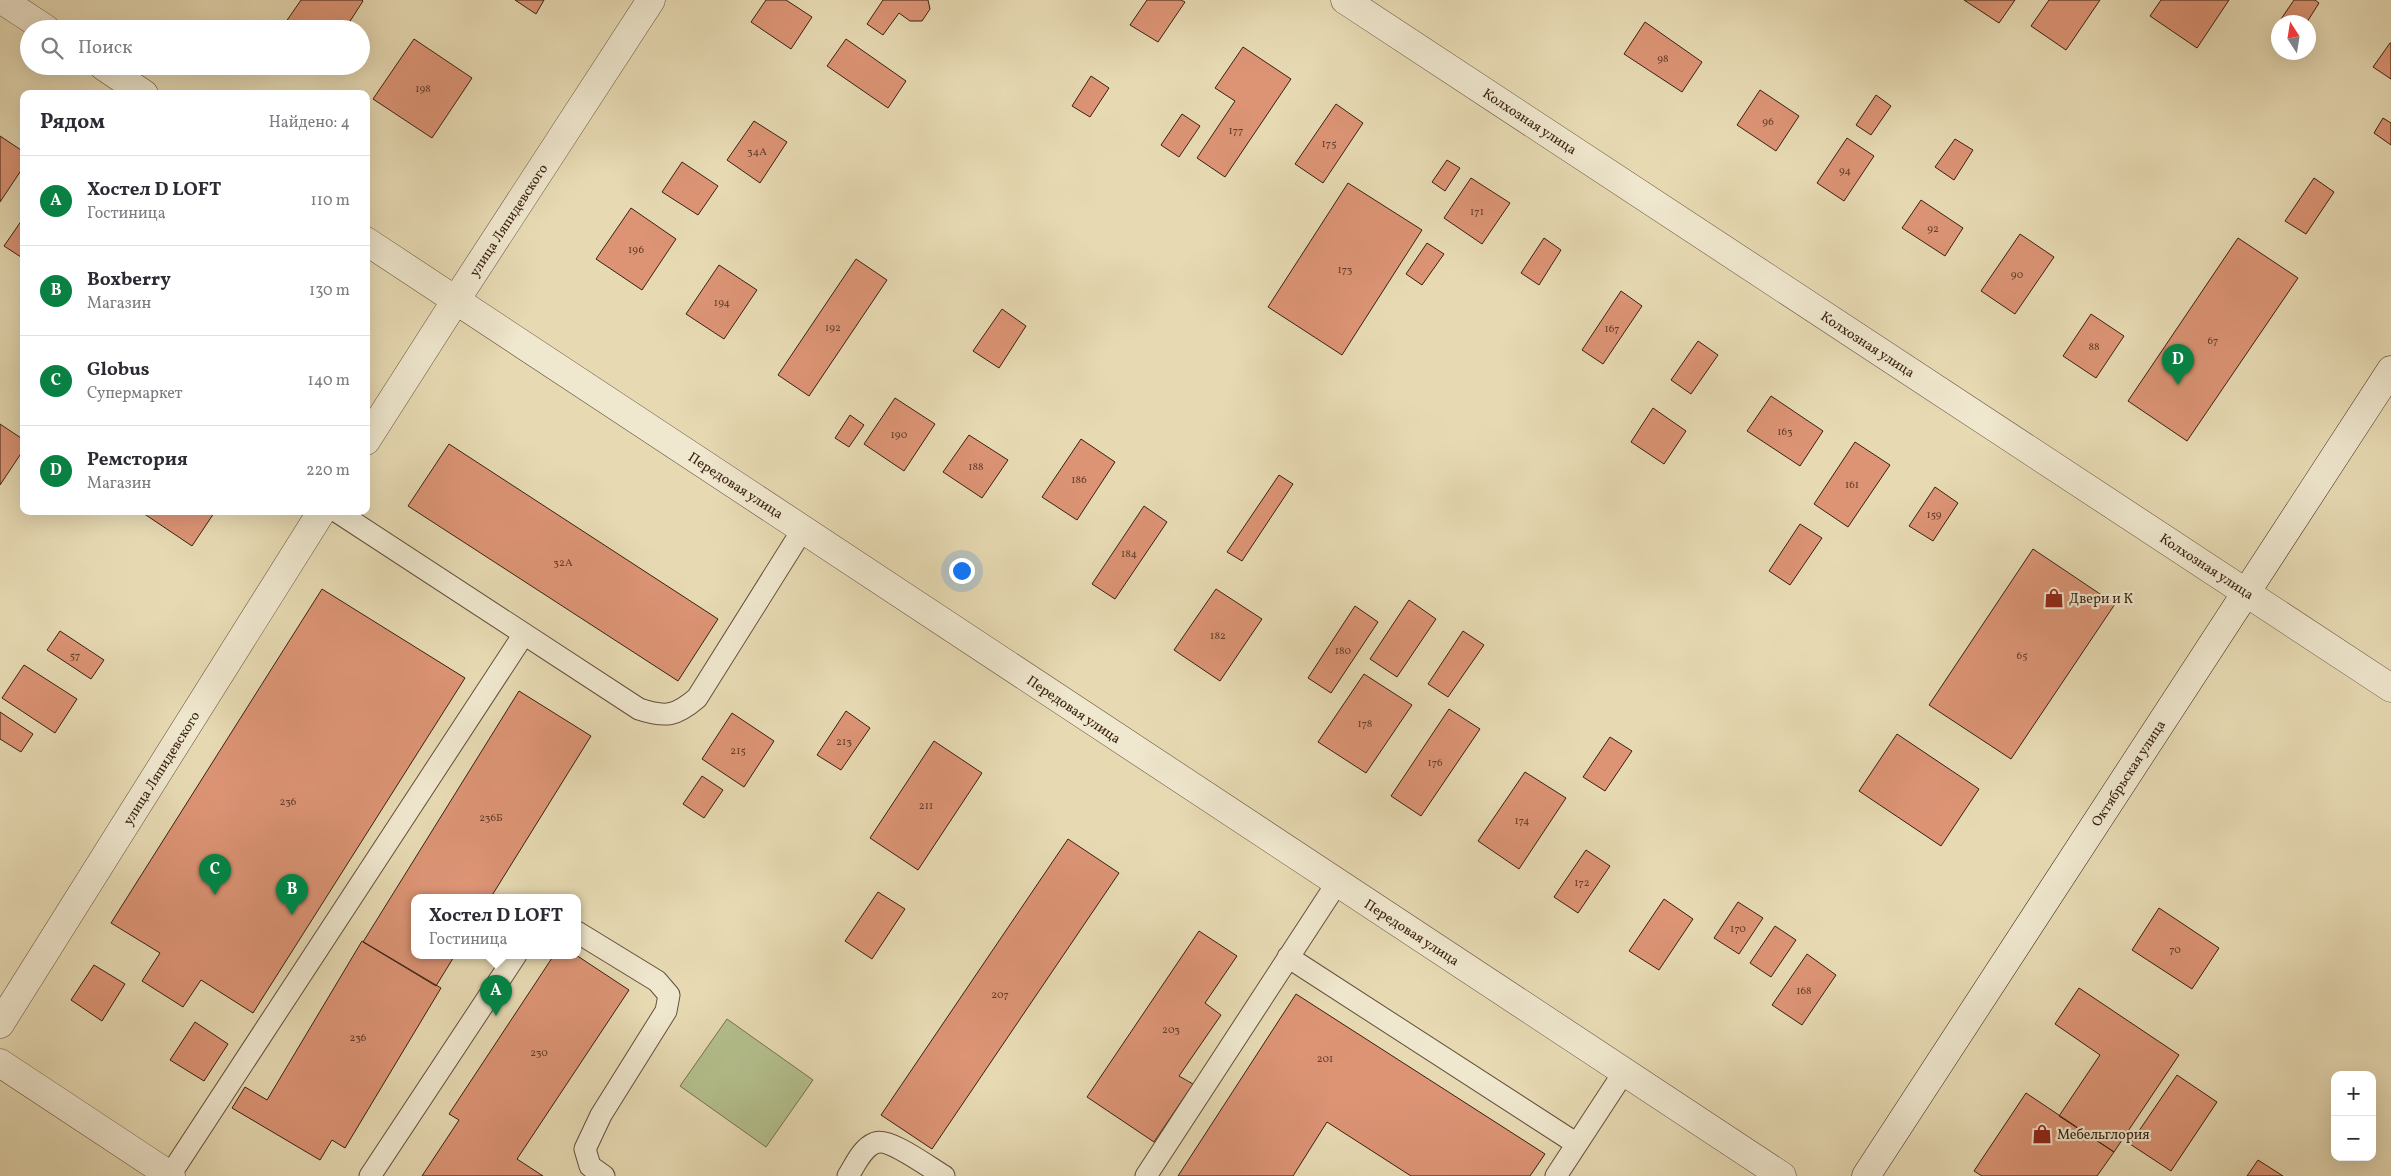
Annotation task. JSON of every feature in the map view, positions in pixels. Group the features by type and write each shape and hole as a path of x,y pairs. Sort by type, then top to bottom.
{"street":[{"path":"2,0 32,20"},
{"name":"улица Ляпидевского","path":"370,435 651,0"},
{"name":"Колхозная улица","path":"1345,0 2391,688"},
{"path":"116,75 138,90"},
{"name":"Передовая улица","path":"370,244 1782,1176"},
{"name":"Октябрьская улица","path":"1866,1176 2391,370"},
{"name":"улица Ляпидевского","path":"0,1024 319,515"},
{"path":"0,1063 171,1176"}],"lane":[{"path":"342,515 639,709 659,716 681,711 697,698 803,530"},
{"path":"171,1176 524,634"},
{"path":"1146,1176 1337,883"},
{"path":"581,934 657,981 669,995 666,1011 601,1115 585,1149 590,1166 604,1176"},
{"path":"1288,957 1577,1144"},
{"path":"370,1176 513,959"},
{"path":"1556,1176 1624,1072"},
{"path":"848,1176 865,1150 875,1142 887,1142 944,1176"}],"green space":[{"path":"727,1019 813,1080 766,1147 680,1086"}],"building":[{"path":"301,0 363,1 351,20 287,20"},
{"path":"515,0 544,0 536,14"},
{"path":"766,0 786,0 812,17 791,49 751,22"},
{"path":"883,0 928,0 930,9 922,21 910,21 899,13 883,35 867,24"},
{"path":"1147,0 1181,0 1185,2 1158,42 1130,25"},
{"path":"1964,0 2015,0 1999,23"},
{"path":"2049,0 2100,0 2066,50 2031,26"},
{"path":"2161,0 2229,0 2197,48 2150,16"},
{"path":"2294,0 2315,0 2319,3 2311,15 2284,15"},
{"path":"1645,22 1702,62 1682,92 1624,54"},
{"path":"414,39 472,78 432,138 373,99"},
{"path":"846,39 906,81 888,108 827,66"},
{"path":"2391,43 2391,79 2373,67"},
{"path":"1243,47 1291,79 1225,177 1197,158 1235,101 1215,88"},
{"path":"1091,76 1109,88 1090,117 1072,106"},
{"path":"1760,90 1799,116 1776,151 1737,125"},
{"path":"1876,95 1891,106 1871,135 1856,125"},
{"path":"1336,104 1363,123 1323,183 1295,164"},
{"path":"1182,114 1200,126 1179,157 1161,145"},
{"path":"2383,118 2391,123 2391,145 2374,133"},
{"path":"754,121 787,142 760,183 727,160"},
{"path":"0,136 20,149 20,172 0,202"},
{"path":"1847,138 1874,156 1844,201 1817,183"},
{"path":"1955,139 1973,150 1954,180 1935,167"},
{"path":"1447,160 1460,168 1445,191 1432,182"},
{"path":"682,162 718,186 698,215 662,192"},
{"path":"1471,178 1510,203 1482,244 1444,218"},
{"path":"2314,178 2334,192 2306,234 2285,221"},
{"path":"1348,183 1422,230 1342,355 1268,307"},
{"path":"1921,200 1963,228 1945,256 1902,228"},
{"path":"631,208 676,239 642,290 596,259"},
{"path":"20,223 20,256 4,246"},
{"path":"2020,234 2054,257 2015,314 1981,291"},
{"path":"1544,238 1561,250 1539,285 1521,273"},
{"path":"2238,238 2298,278 2187,441 2128,401"},
{"path":"1427,243 1444,254 1422,285 1406,274"},
{"path":"856,259 887,280 809,396 778,375"},
{"path":"719,265 757,290 724,339 686,314"},
{"path":"1621,291 1642,306 1603,364 1582,350"},
{"path":"1002,309 1026,326 999,368 973,351"},
{"path":"2091,314 2124,336 2096,378 2063,356"},
{"path":"1698,341 1718,355 1691,394 1671,380"},
{"path":"1771,396 1823,431 1800,466 1747,431"},
{"path":"895,398 935,424 904,471 864,444"},
{"path":"1653,408 1686,431 1664,464 1631,442"},
{"path":"850,415 864,425 849,447 835,438"},
{"path":"0,424 20,437 20,455 0,485"},
{"path":"969,435 1008,460 982,498 943,472"},
{"path":"1081,439 1115,462 1077,520 1042,497"},
{"path":"1855,442 1890,465 1848,527 1814,504"},
{"path":"449,444 718,619 678,681 408,506"},
{"path":"1279,475 1293,484 1242,561 1227,552"},
{"path":"1935,487 1958,503 1933,541 1909,526"},
{"path":"1144,506 1167,522 1115,599 1092,584"},
{"path":"146,515 213,515 192,546"},
{"path":"1800,524 1822,538 1790,585 1769,571"},
{"path":"2033,549 2115,604 2011,759 1929,705"},
{"path":"322,589 465,678 253,1013 201,980 183,1007 142,981 160,953 111,923"},
{"path":"1216,589 1262,619 1220,681 1174,650"},
{"path":"1409,600 1436,619 1397,677 1370,659"},
{"path":"1355,606 1378,622 1331,693 1308,678"},
{"path":"60,631 104,660 91,679 47,650"},
{"path":"1463,631 1484,645 1448,697 1428,684"},
{"path":"24,665 77,699 55,733 2,698"},
{"path":"1364,674 1412,705 1366,773 1318,742"},
{"path":"519,691 591,736 493,894 411,894 411,959 453,959 436,986 363,942"},
{"path":"1449,709 1480,729 1421,816 1391,796"},
{"path":"846,711 870,728 841,770 817,755"},
{"path":"0,712 33,734 21,752 0,739"},
{"path":"732,713 774,741 744,787 702,759"},
{"path":"1897,734 1979,789 1941,846 1859,791"},
{"path":"1610,737 1632,751 1605,791 1583,777"},
{"path":"934,741 982,773 918,870 870,838"},
{"path":"1525,772 1566,798 1519,869 1478,841"},
{"path":"702,776 723,790 704,818 683,804"},
{"path":"1068,839 1119,873 932,1149 881,1115"},
{"path":"1586,850 1610,866 1578,913 1554,897"},
{"path":"878,892 905,909 872,959 845,941"},
{"path":"1664,899 1693,919 1659,970 1629,951"},
{"path":"1738,902 1763,918 1739,954 1714,938"},
{"path":"2159,908 2219,948 2192,989 2132,950"},
{"path":"1775,926 1796,940 1771,977 1750,963"},
{"path":"1199,931 1237,956 1205,1003 1221,1015 1179,1076 1193,1084 1154,1142 1087,1097"},
{"path":"362,941 441,988 345,1148 332,1140 320,1160 232,1108 245,1087 267,1100"},
{"path":"1807,954 1836,975 1802,1025 1772,1005"},
{"path":"581,958 629,990 517,1159 543,1176 422,1176 459,1120 449,1114 551,959"},
{"path":"94,965 125,984 102,1021 71,1000"},
{"path":"2079,988 2179,1055 2114,1152 2059,1116 2100,1055 2055,1024"},
{"path":"1296,994 1545,1154 1530,1176 1411,1176 1327,1122 1293,1176 1178,1176"},
{"path":"195,1022 228,1044 204,1081 170,1060"},
{"path":"2177,1075 2217,1102 2171,1171 2130,1144"},
{"name":"Мебельглория","path":"2026,1093 2114,1152 2097,1176 1982,1176 1974,1171"},
{"path":"2258,1160 2283,1176 2247,1176"}],"place":[{"name":"Ремстория","path":"2178,385"},
{"name":"Двери и К","path":"2054,598"},
{"name":"Globus","path":"215,895"},
{"name":"Boxberry","path":"292,915"},
{"name":"Хостел D LOFT","path":"496,1016"},
{"name":"Мебельглория","path":"2042,1134"}]}
